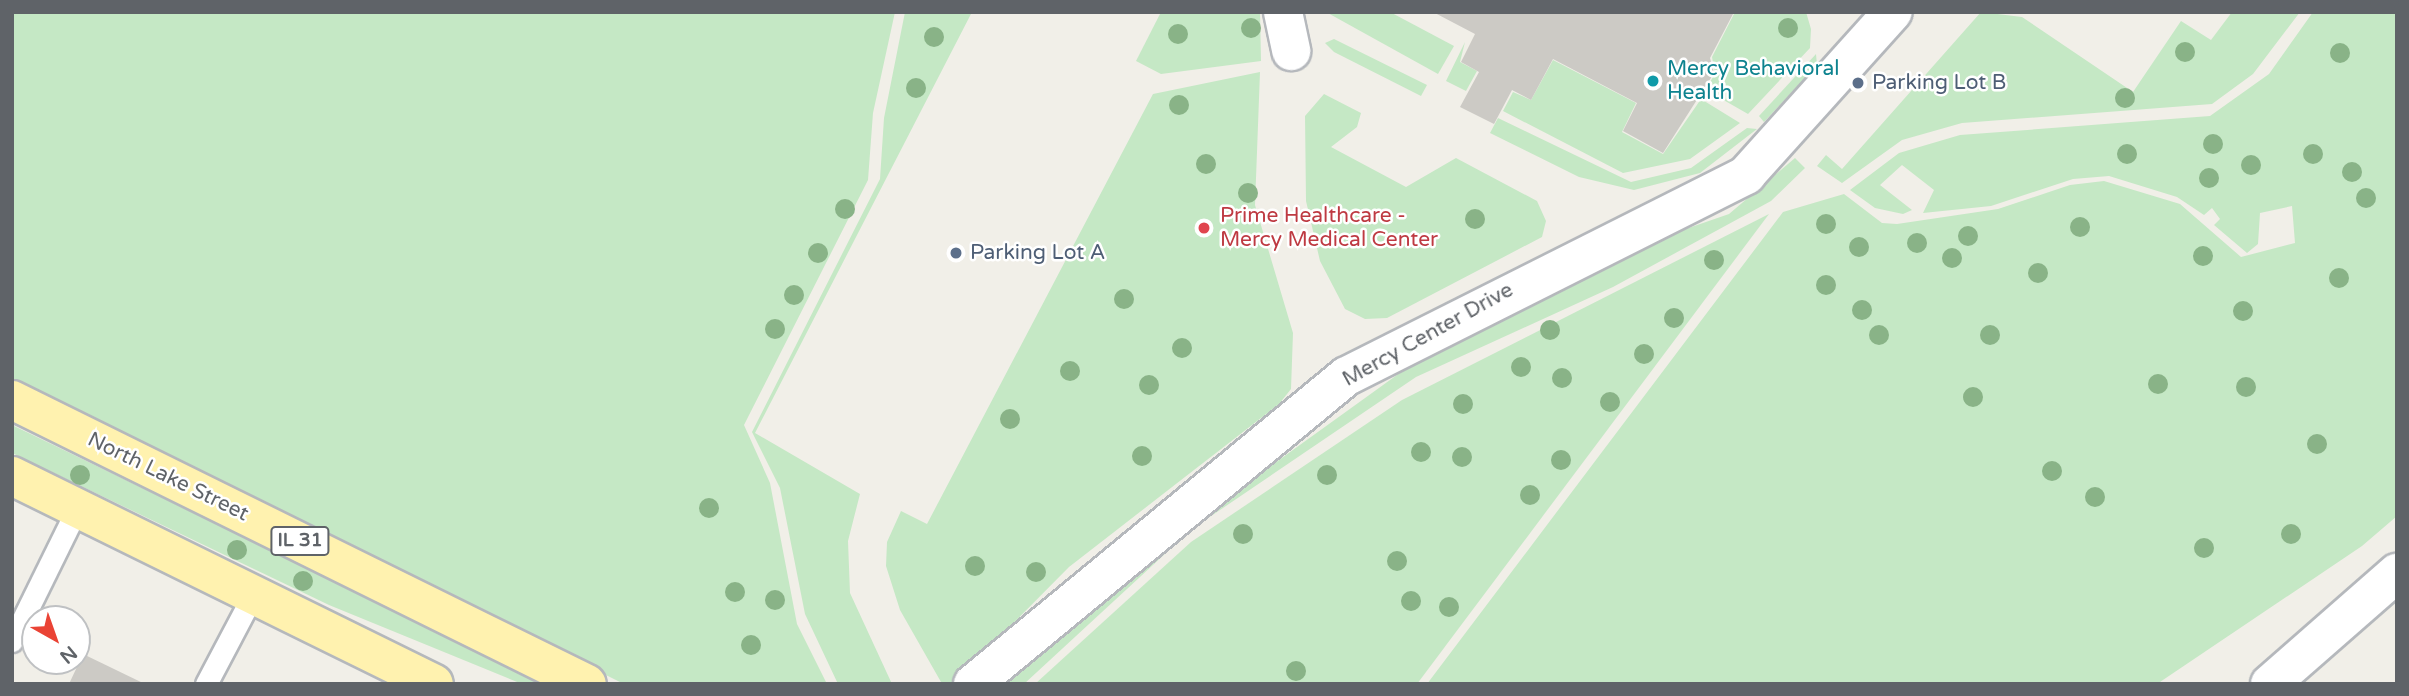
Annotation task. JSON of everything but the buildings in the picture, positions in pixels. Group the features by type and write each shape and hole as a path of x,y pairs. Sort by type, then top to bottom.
{"main road":[{"name":"North Lake Street","path":"12,400 587,684"},
{"path":"12,476 254,593 413,679"}],"street":[{"path":"1283,12 1290,51"},
{"name":"Mercy Center Drive","path":"973,684 1347,376 1746,175 1893,12"},
{"path":"2270,684 2397,573"}],"lane":[{"path":"12,641 78,507"},
{"path":"206,684 254,593"}],"green space":[{"path":"12,12 895,12 873,113 868,180 744,425 770,483 797,624 827,684 624,684 12,381"},
{"path":"905,12 972,12 755,433 860,494 848,541 850,593 892,684 838,684 805,614 780,488 752,432 880,179 884,118"},
{"path":"1161,12 1260,12 1261,61 1161,74 1136,61"},
{"path":"1326,12 1390,12 1454,46 1438,74"},
{"path":"1735,12 1806,12 1811,29 1810,48 1748,114 1706,90 1715,73 1712,57"},
{"path":"1981,12 2022,17 2133,92 2181,21 2211,40 2232,12 2300,12 2253,74 2212,104 1962,123 1902,140 1842,183 1817,166 1826,155 1842,169"},
{"path":"2313,12 2397,12 2397,516 2362,546 2157,684 1427,684 1783,212 1844,194 1882,223 1897,224 1998,209 2070,185 2104,181 2180,204 2241,257 2295,243 2292,206 2260,213 2258,244 2247,253 2214,225 2220,219 2212,208 2204,215 2177,197 2109,176 2073,179 1991,206 1923,213 1934,190 1902,165 1880,185 1912,210 1903,214 1875,208 1850,190 1899,153 1960,135 2210,116 2269,74"},
{"path":"1334,39 1427,85 1421,96 1334,52 1325,43"},
{"path":"1465,42 1460,62 1477,71 1466,91 1446,81"},
{"path":"1816,54 1817,65 1764,122 1759,116"},
{"path":"1553,60 1636,103 1622,132 1663,154 1701,99 1740,123 1690,159 1623,173 1503,111 1513,92 1531,100"},
{"path":"1260,72 1255,205 1293,333 1291,389 1279,404 1069,567 954,683 941,682 900,610 886,566 887,542 901,511 927,524 1153,94"},
{"path":"1324,94 1361,113 1357,127 1331,147 1406,187 1456,158 1537,201 1546,221 1542,237 1387,318 1365,319 1345,309 1320,261 1306,201 1305,116"},
{"path":"1498,118 1631,182 1691,168 1747,128 1757,129 1700,173 1634,190 1579,177 1490,133"},
{"path":"1795,158 1805,168 1771,201 1613,287 1416,377 1192,529 1024,684 1004,684 1214,507 1415,362 1654,240 1729,214"},
{"path":"1769,214 1417,684 1035,684 1191,542 1402,400"},
{"path":"12,425 380,603 540,684 522,684 329,605 12,453"}],"place":[{"name":"Mercy Behavioral Health","path":"1653,81"},
{"name":"Parking Lot B","path":"1858,83"},
{"name":"Prime Healthcare - Mercy Medical Center","path":"1204,228"},
{"name":"Parking Lot A","path":"956,253"}]}
